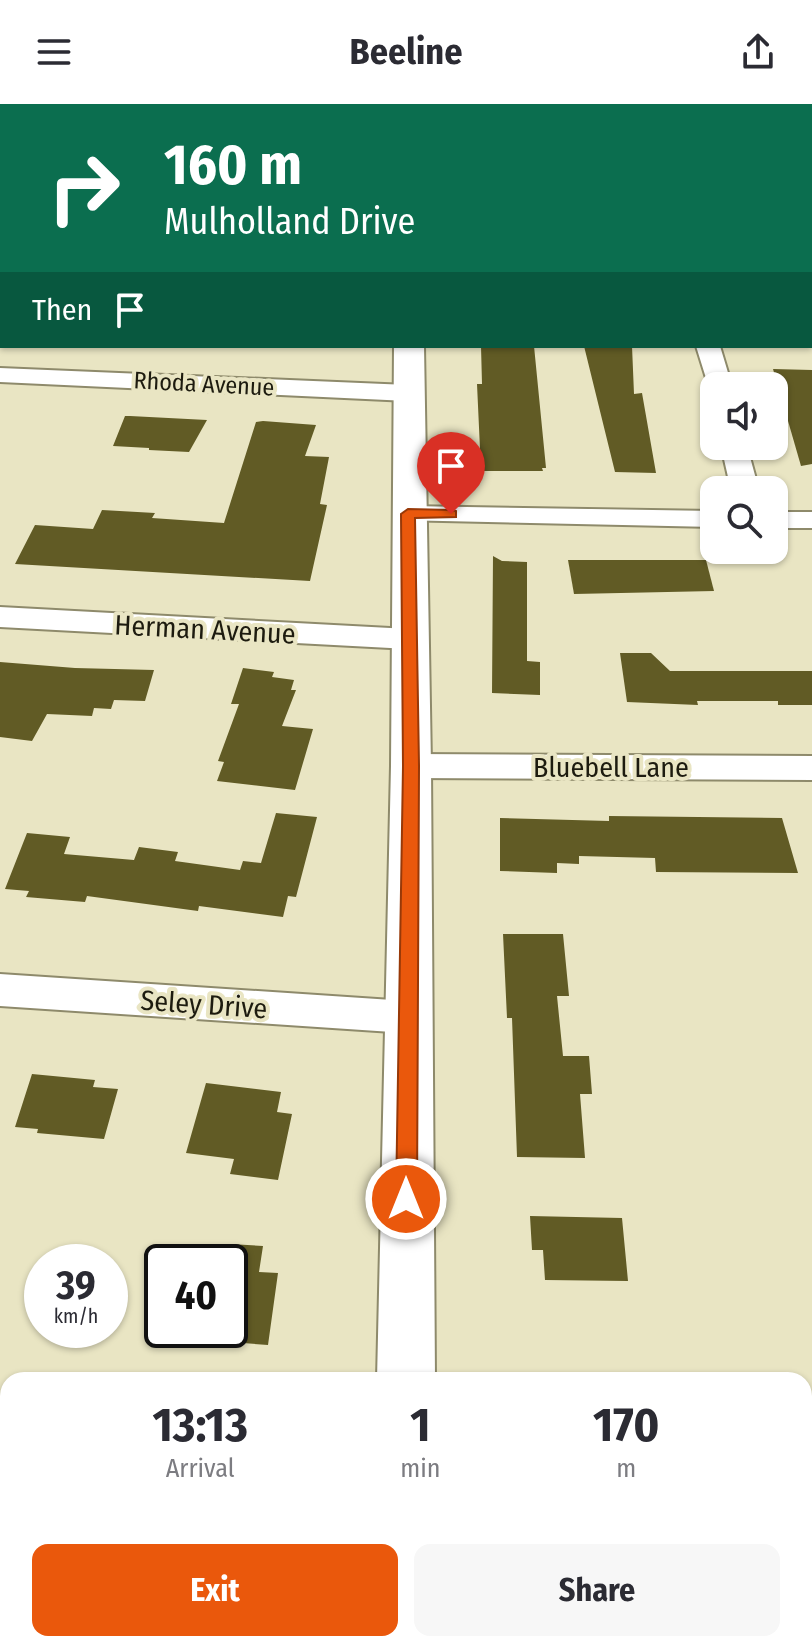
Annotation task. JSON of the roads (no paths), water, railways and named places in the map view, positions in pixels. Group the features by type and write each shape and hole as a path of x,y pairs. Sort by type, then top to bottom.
{"street":[{"path":"406,1372 411,766 409,348"},
{"path":"709,348 715,372"},
{"name":"Rhoda Avenue","path":"0,375 408,393"},
{"path":"408,514 700,519"},
{"path":"788,520 812,520"},
{"name":"Herman Avenue","path":"0,617 409,639"},
{"name":"Bluebell Lane","path":"411,766 812,768"},
{"name":"Seley Drive","path":"0,990 407,1017"}]}
